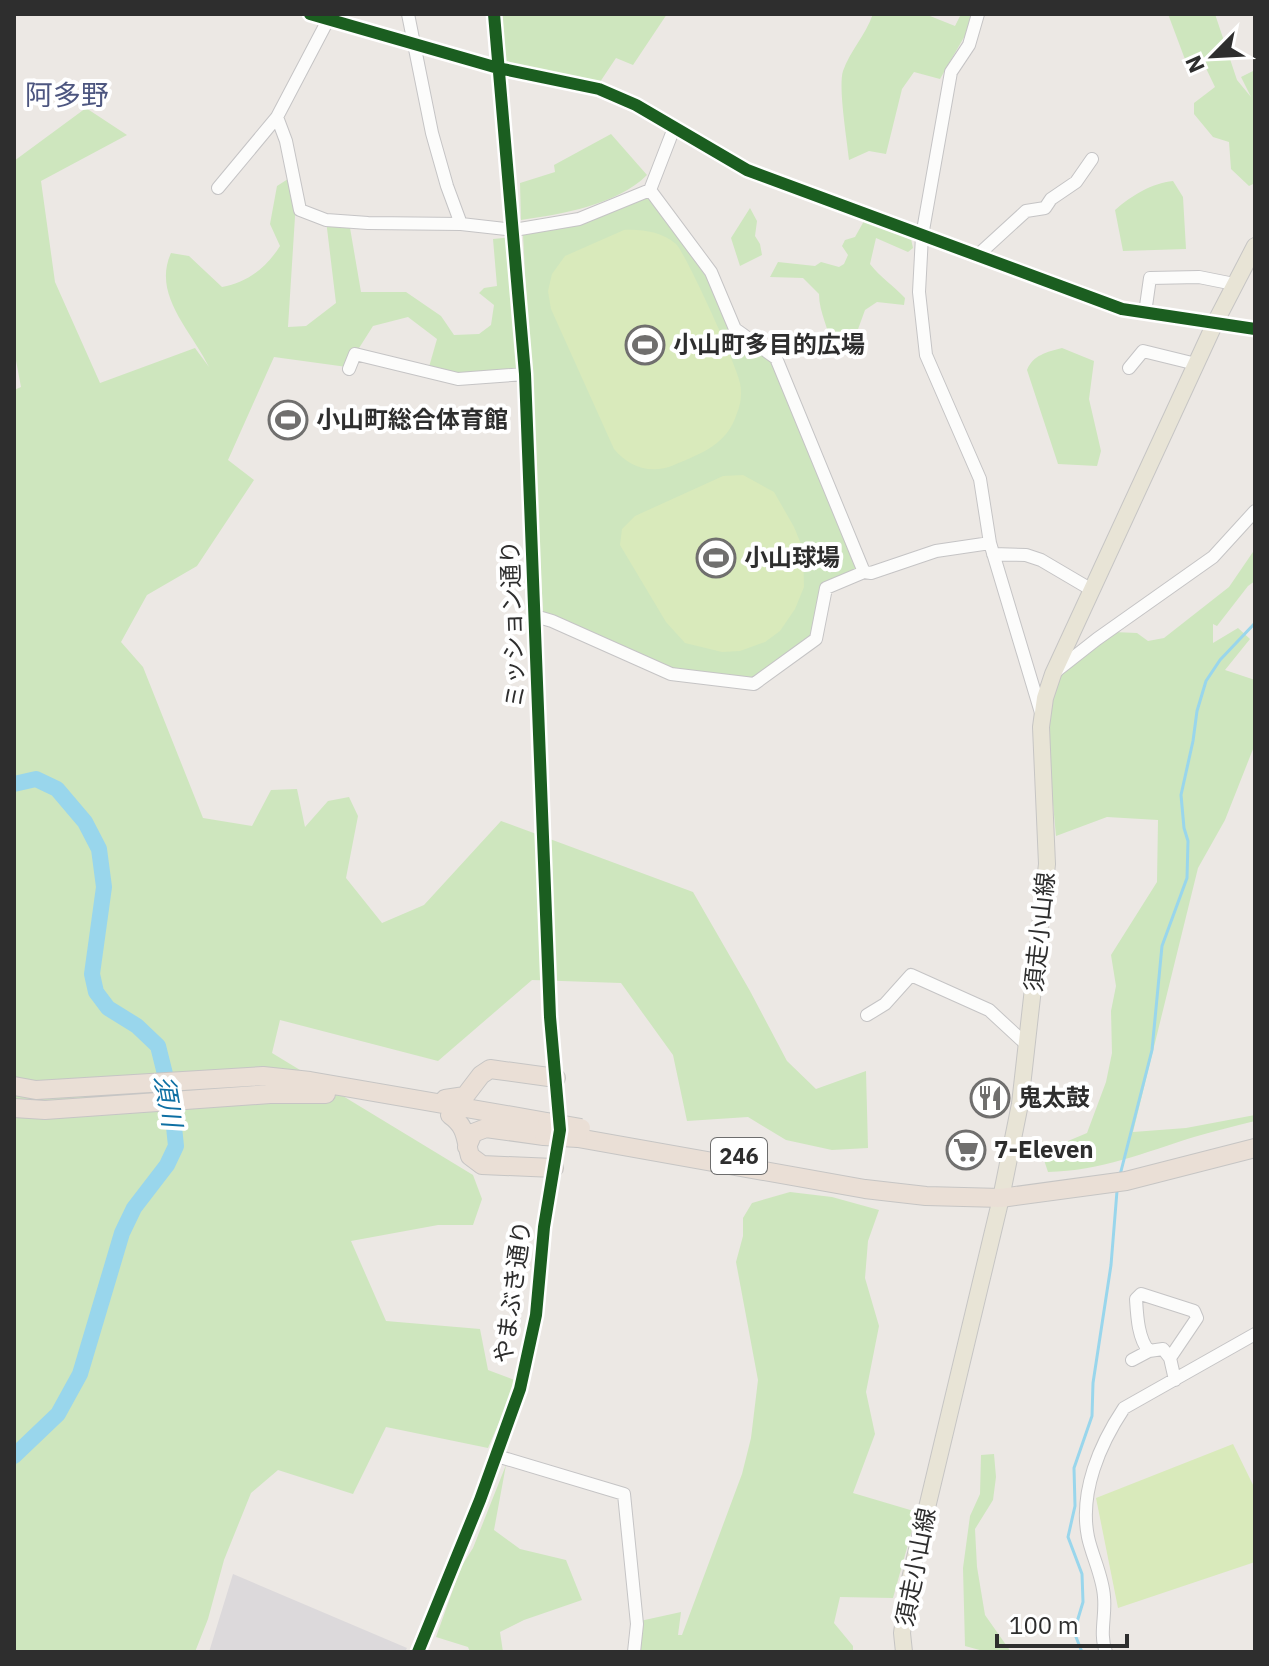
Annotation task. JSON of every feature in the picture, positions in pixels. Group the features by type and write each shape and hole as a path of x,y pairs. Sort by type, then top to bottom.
{"highway":[{"path":"417,1099 461,1098 469,1094 490,1069 556,1078"},
{"path":"479,1079 483,1100 504,1114"},
{"path":"14,1108 45,1110 310,1081 504,1114 545,1130"},
{"path":"14,1086 36,1090 266,1085 545,1130"},
{"path":"450,1115 461,1122 466,1130 467,1147 474,1161 482,1165 554,1168"},
{"path":"467,1147 473,1133 486,1128 545,1130"},
{"name":"246","path":"545,1130 579,1133 865,1189 926,1196 1002,1192 1092,1182 1255,1148"},
{"name":"246","path":"1126,1175 1255,1135"}],"main road":[{"name":"須走小山線","path":"904,1652 902,1633 909,1583 1020,1104 1047,864 1042,716 1053,674 1215,323 1255,246"}],"street":[{"path":"310,14 498,68 599,89 636,105 747,170 1122,309 1255,329"},
{"path":"408,14 432,133 461,224"},
{"name":"ミッション通り","path":"494,14 525,374 550,1017"},
{"path":"978,14 969,45 951,72 922,236 919,292 926,355 980,479 992,548 1042,716"},
{"path":"218,188 277,117 328,20"},
{"path":"277,117 286,141 300,210 326,220 461,224 514,230 579,219 650,190 674,128"},
{"path":"978,255 1026,211 1045,208 1051,199 1076,182 1092,159"},
{"path":"650,190 711,272 735,329 776,358 864,572"},
{"path":"1145,313 1150,278 1199,277 1234,284"},
{"path":"1129,368 1143,351 1196,364"},
{"path":"349,369 355,354 458,379 525,374"},
{"path":"1053,674 1213,557 1255,511"},
{"path":"535,616 671,674 754,684 816,639 826,588 864,572 871,573 936,551 992,548 1026,555 1041,560 1092,590"},
{"path":"867,1015 885,1004 911,975 989,1010 1028,1046"},
{"name":"やまぶき通り","path":"418,1652 497,1456 520,1389 536,1315 544,1227 560,1130 550,1017"},
{"path":"1149,1351 1144,1346 1137,1315 1136,1299 1141,1294 1194,1311 1197,1318 1170,1358"},
{"path":"1106,1652 1102,1642 1104,1594 1087,1533 1087,1492 1113,1425 1124,1408 1255,1334"},
{"path":"1132,1360 1149,1351 1163,1349 1170,1358 1175,1380"},
{"path":"497,1456 624,1494 637,1624 634,1652"}],"shaded area":[{"path":"233,1574 407,1648 405,1652 209,1652"}],"green space":[{"path":"500,14 667,14 633,65 616,58 600,82 498,65"},
{"path":"873,14 925,14 955,26 961,14 973,14 967,32 940,79 914,72 902,89 886,154 869,151 849,160 842,101 843,71"},
{"path":"1168,14 1215,14 1237,80 1251,97 1241,77 1255,70 1255,183 1249,186 1231,169 1229,142 1213,137 1194,114 1194,103 1215,87 1203,62 1189,70"},
{"path":"86,108 127,135 41,181 55,282 100,383 195,348 209,367 170,298 166,268 171,253 189,256 222,287 248,278 269,261 280,246 270,224 277,186 288,179 296,201 288,327 306,326 336,303 326,220 349,222 361,292 406,292 441,316 454,335 479,334 491,325 494,305 479,293 484,288 497,286 493,239 513,237 522,374 472,383 429,367 437,339 408,317 373,326 347,367 274,357 228,460 254,480 197,566 147,595 121,642 143,667 203,818 252,826 271,790 297,789 305,827 328,801 349,797 358,816 346,878 382,923 424,905 501,821 693,892 787,1061 816,1089 866,1071 868,1148 832,1150 786,1140 748,1117 687,1121 673,1055 621,983 532,980 438,1061 280,1020 272,1053 473,1175 482,1199 473,1225 438,1225 351,1241 386,1321 480,1329 488,1370 517,1381 488,1448 386,1427 353,1494 278,1470 251,1493 224,1560 208,1619 195,1652 14,1652 14,390 21,387 14,350 14,161"},
{"path":"611,134 647,175 605,201 521,220 520,183 555,172 554,165"},
{"path":"1173,181 1183,197 1186,249 1123,251 1115,210 1142,191"},
{"path":"644,196 651,198 709,281 732,332 771,359 858,565 856,571 823,585 812,637 751,679 671,670 543,612 523,235 530,230"},
{"path":"750,208 757,221 755,236 762,255 740,266 731,238"},
{"path":"864,221 906,234 911,239 913,248 908,252 876,238 870,264 905,298 904,305 877,302 865,310 853,343 830,347 819,294 803,278 770,277 778,262 815,266 821,262 839,267 848,255 842,246 845,240 855,237"},
{"name":"小山町多目的広場","path":"624,230 652,232 676,244 711,311 741,387 738,410 727,433 712,446 665,468 641,468 614,449 551,309 548,291 552,274 565,256"},
{"path":"1062,348 1094,361 1089,399 1101,451 1097,466 1058,464 1027,370 1037,358"},
{"name":"小山球場","path":"743,475 774,492 794,527 803,549 804,587 795,609 780,631 765,642 740,651 722,652 685,643 666,622 620,545 622,529 635,516 723,476"},
{"path":"1255,549 1255,581 1217,626 1213,624 1213,643 1238,628 1250,639 1225,670 1255,680 1255,744 1225,820 1198,868 1133,1132 1186,1128 1255,1115 1255,1121 1104,1164 1048,1172 1038,1142 1068,1141 1087,1133 1106,1082 1112,1053 1111,1011 1116,986 1111,955 1157,882 1158,820 1107,817 1056,836 1045,717 1060,676 1114,632 1137,633 1148,641 1164,638 1229,587"},
{"path":"790,1192 832,1197 879,1210 868,1241 865,1278 879,1326 866,1392 875,1434 853,1493 917,1512 893,1598 840,1597 834,1623 853,1646 853,1652 639,1652 640,1621 681,1612 678,1635 682,1635 742,1474 751,1438 758,1380 736,1262 743,1236 743,1218 752,1203"},
{"path":"1233,1444 1255,1489 1255,1562 1118,1608 1096,1498"},
{"path":"994,1454 996,1477 993,1500 975,1529 977,1567 985,1615 1011,1652 987,1652 965,1646 963,1568 970,1516 980,1494 981,1455"},
{"path":"506,1465 494,1530 520,1549 566,1560 582,1600 524,1620 500,1632 503,1652 470,1652 468,1647 436,1637 461,1567 473,1548"}],"waterway":[{"path":"1120,1175 1152,1050 1162,946 1187,878 1188,841 1181,795 1197,711 1206,681 1220,660 1255,623"},
{"name":"須川","path":"14,784 36,779 57,789 85,822 99,849 104,887 92,974 96,992 108,1008 137,1026 158,1046 171,1098 176,1146 167,1165 134,1208 122,1233 80,1374 58,1414 14,1456"},
{"path":"1082,1652 1074,1632 1083,1602 1082,1574 1068,1537 1075,1506 1074,1468 1092,1416 1093,1383 1111,1265 1117,1191"}],"cycle path":[{"path":"310,14 498,68 599,89 636,105 747,170 1122,309 1255,329"},
{"path":"418,1652 480,1500 520,1389 536,1315 544,1227 560,1130 550,1017 525,374 494,14"}],"place":[{"name":"小山町多目的広場","path":"645,345"},
{"name":"小山町総合体育館","path":"288,420"},
{"name":"小山球場","path":"716,558"},
{"name":"鬼太鼓","path":"990,1098"},
{"name":"7-Eleven","path":"966,1150"}],"district":[{"name":"阿多野","path":"67,95"}]}
